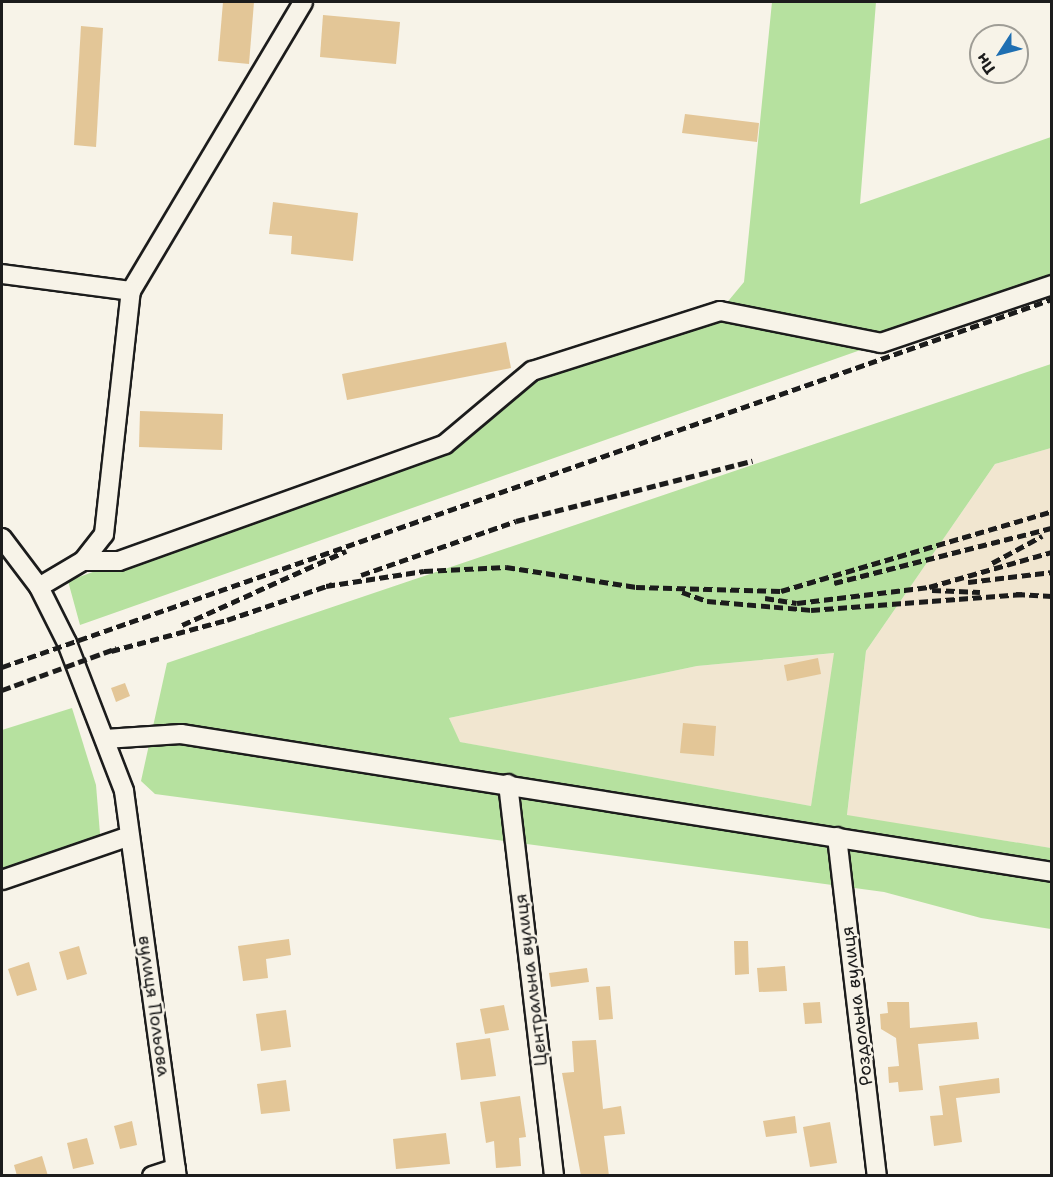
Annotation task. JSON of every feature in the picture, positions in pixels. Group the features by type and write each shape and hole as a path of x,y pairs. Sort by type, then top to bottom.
{"street":[{"path":"39,587 83,561 104,534 131,291 303,2"},
{"path":"2,274 131,291"},
{"path":"83,561 119,561 445,444 532,371 720,312 881,343 1052,285"},
{"name":"вулиця Польова","path":"2,538 39,587 105,739 124,791 177,1172"},
{"path":"105,739 181,734 1052,872"},
{"name":"Центральна вулиця","path":"508,784 554,1176"},
{"path":"2,880 130,836"},
{"name":"Роздольна вулиця","path":"837,837 877,1176"},
{"path":"152,1176 177,1172"}],"shaded area":[{"path":"1051,448 1051,848 847,816 866,651 995,464"},
{"path":"835,653 811,806 459,742 449,718 697,666"}],"green space":[{"path":"772,2 876,2 860,204 1051,137 1051,283 80,625 68,581 445,444 532,371 720,311 744,282"},
{"path":"1051,364 1051,448 995,464 866,651 847,815 1051,848 1051,929 981,918 884,892 155,794 141,781 167,663","holes":["834,653 811,806 460,742 449,718 697,666"]},
{"path":"72,708 96,785 101,846 2,880 2,730"}],"building":[{"path":"223,2 254,2 249,64 218,61"},
{"path":"323,15 400,22 396,64 320,57"},
{"path":"81,26 103,28 96,147 74,145"},
{"path":"685,114 759,123 757,142 682,133"},
{"path":"273,202 358,213 353,261 291,254 292,236 269,234"},
{"path":"506,342 511,368 347,400 342,374"},
{"path":"140,411 223,414 222,450 139,447"},
{"path":"818,658 821,674 787,681 784,665"},
{"path":"125,683 130,696 116,702 111,688"},
{"path":"683,723 716,726 714,756 680,753"},
{"path":"289,939 291,955 266,959 268,978 243,981 238,946"},
{"path":"734,941 748,941 749,974 735,975"},
{"path":"79,946 87,974 67,980 59,952"},
{"path":"29,962 37,990 17,996 8,969"},
{"path":"785,966 787,991 759,992 757,968"},
{"path":"587,968 589,982 551,987 549,973"},
{"path":"610,986 613,1019 599,1020 596,987"},
{"path":"820,1002 822,1023 805,1024 803,1003"},
{"path":"887,1002 909,1002 910,1028 977,1022 979,1039 918,1044 923,1090 899,1092 898,1082 889,1083 888,1067 899,1066 896,1038 881,1029 880,1014 888,1013"},
{"path":"504,1005 509,1030 485,1034 480,1009"},
{"path":"286,1010 291,1047 261,1051 256,1014"},
{"path":"490,1038 496,1076 461,1080 456,1043"},
{"path":"596,1040 603,1109 621,1106 625,1134 604,1136 609,1176 581,1176 562,1073 574,1072 572,1041"},
{"path":"999,1078 1000,1093 956,1098 962,1142 934,1146 930,1116 943,1115 939,1086"},
{"path":"286,1080 290,1111 261,1114 257,1084"},
{"path":"520,1096 526,1137 519,1138 521,1166 496,1168 494,1141 486,1143 480,1102"},
{"path":"795,1116 797,1133 766,1137 763,1121"},
{"path":"132,1121 137,1145 120,1149 114,1126"},
{"path":"830,1122 837,1163 810,1167 803,1127"},
{"path":"446,1133 450,1164 396,1169 393,1139"},
{"path":"87,1138 94,1164 73,1169 67,1143"},
{"path":"42,1156 48,1176 17,1176 14,1165"}],"railway":[{"path":"2,667 1052,299"},
{"path":"361,575 516,521 752,461"},
{"path":"326,586 424,571 506,567 636,587 781,591 1052,511"},
{"path":"834,583 1052,528"},
{"path":"992,563 1042,536"},
{"path":"182,625 346,551"},
{"path":"765,598 797,603 929,587 1052,552"},
{"path":"968,582 1052,572"},
{"path":"111,651 227,620 332,584"},
{"path":"932,590 980,592"},
{"path":"682,592 707,601 811,610 1023,594"},
{"path":"1016,594 1052,596"},
{"path":"2,690 117,648"}]}
